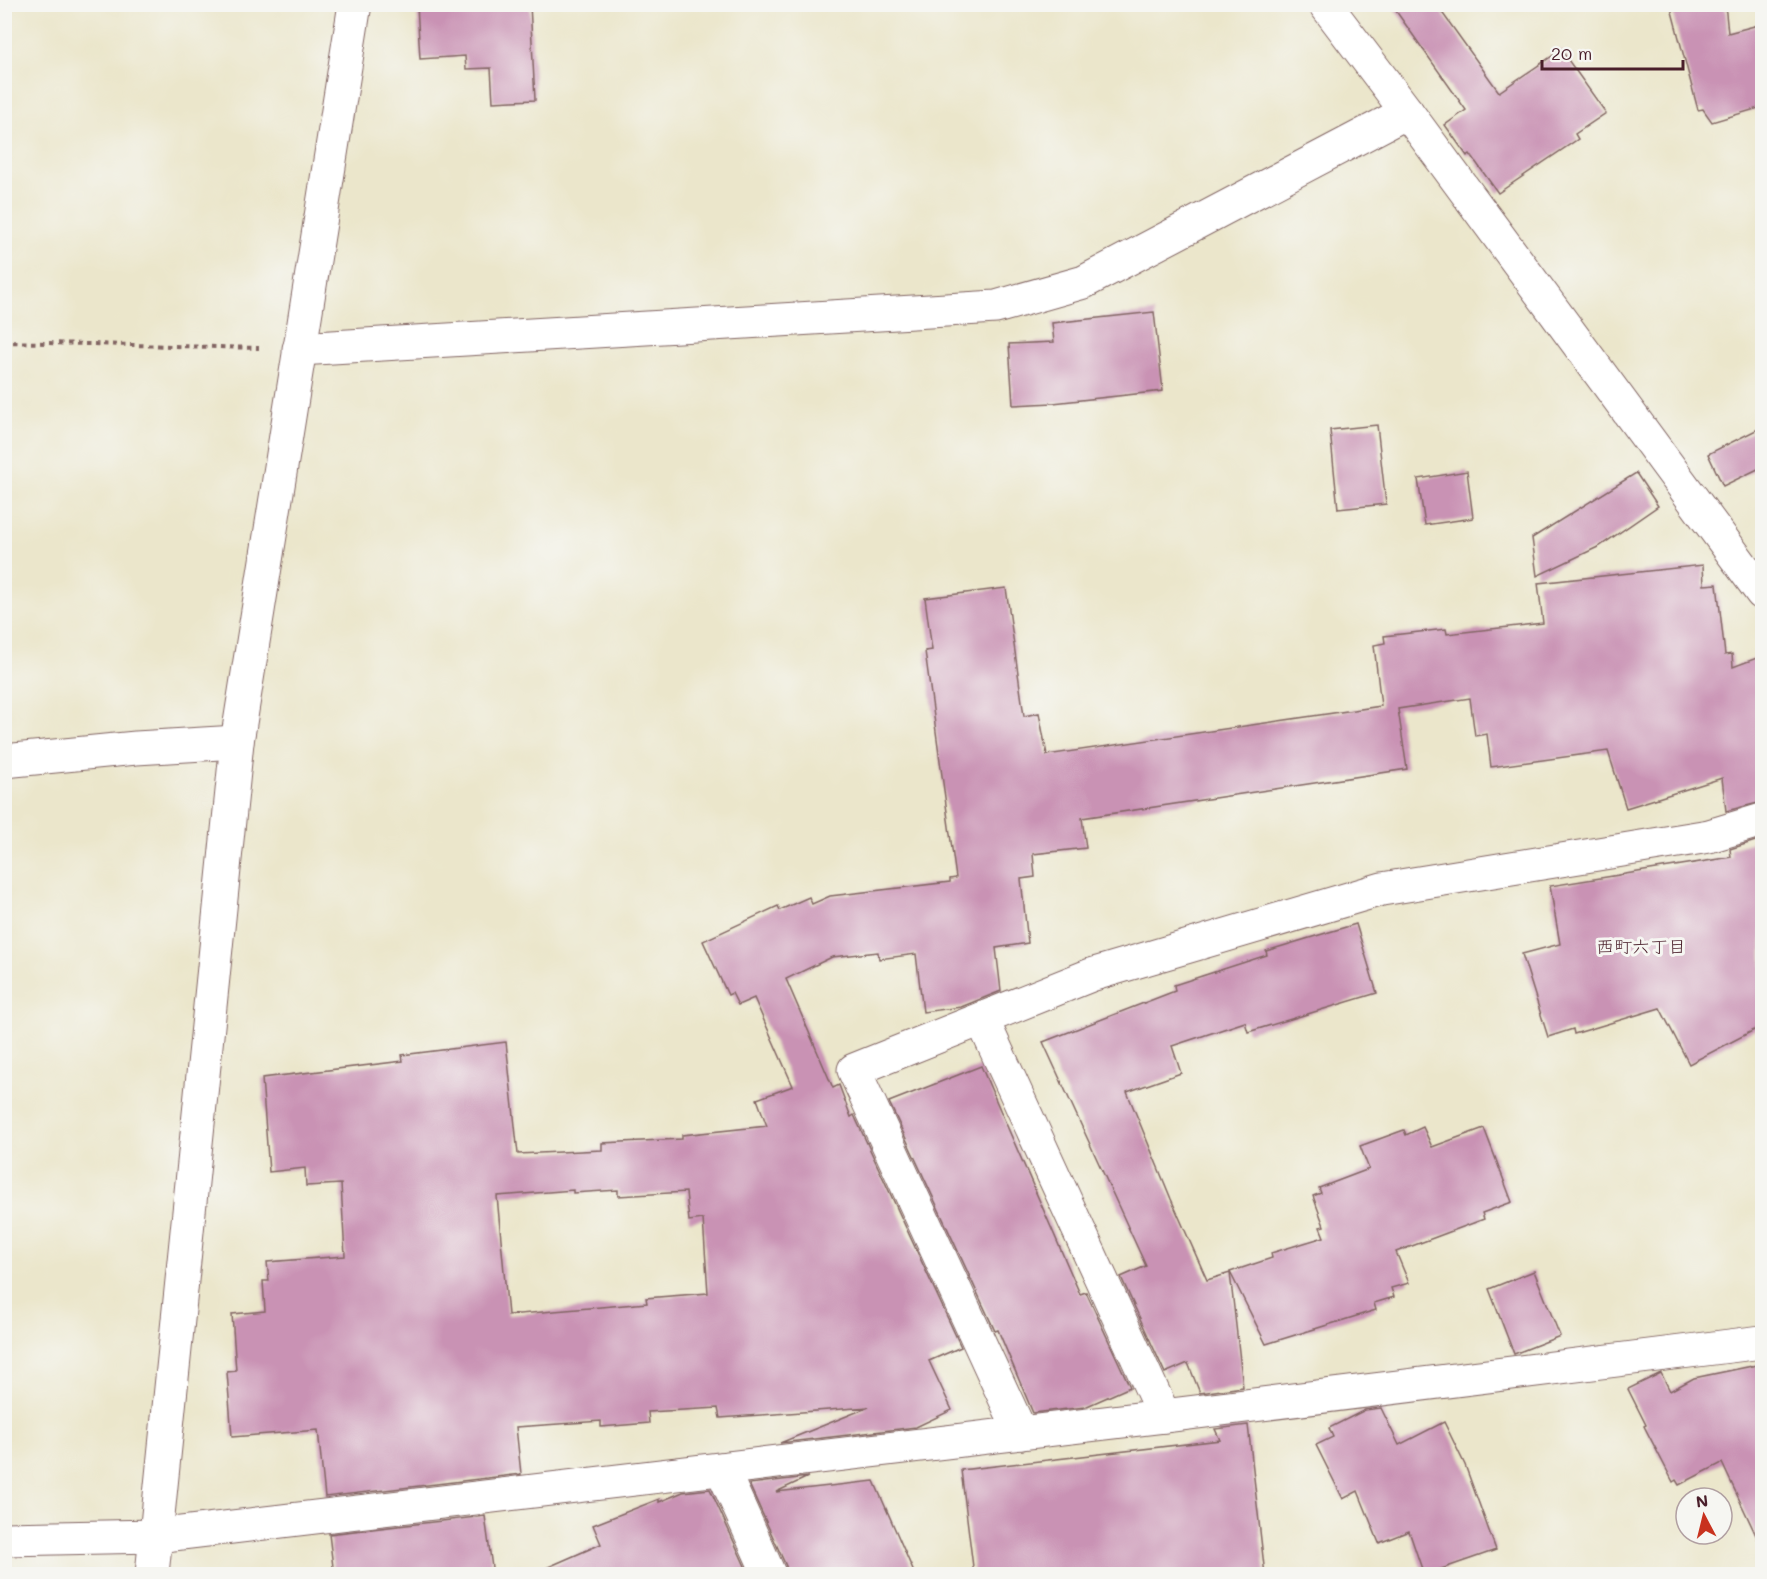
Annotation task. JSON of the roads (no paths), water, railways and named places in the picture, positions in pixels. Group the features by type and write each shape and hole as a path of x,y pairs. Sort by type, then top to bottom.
{"street":[{"path":"152,1575 237,741 355,4"},
{"path":"1325,4 1762,593"},
{"path":"299,350 996,306 1084,282 1407,112"},
{"path":"4,761 237,741"},
{"path":"1021,1433 854,1070 1091,975 1382,889 1709,836 1762,820"},
{"path":"982,1019 1164,1416"},
{"path":"4,1539 156,1536 1164,1416 1762,1341"},
{"path":"722,1469 769,1575"}],"district":[{"name":"西町六丁目","path":"1641,947"}]}
